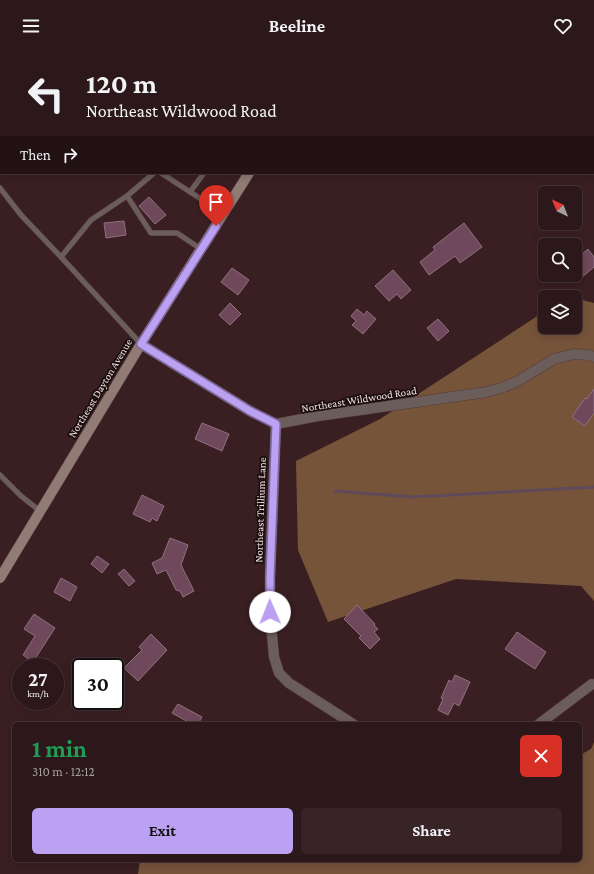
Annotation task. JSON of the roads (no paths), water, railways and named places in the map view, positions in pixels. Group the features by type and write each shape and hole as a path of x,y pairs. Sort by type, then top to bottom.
{"street":[{"name":"Northeast Dayton Avenue","path":"2,571 141,344 248,174"},
{"path":"141,344 250,411 276,424"},
{"name":"Northeast Wildwood Road","path":"276,424 318,416 487,392 504,388 554,359 574,354 594,356"},
{"name":"Northeast Trillium Lane","path":"276,424 270,578 270,612 274,657 279,673 289,683 350,722"},
{"path":"541,722 592,684"}],"lane":[{"path":"61,257 91,220 126,196 153,174"},
{"path":"163,174 224,214"},
{"path":"190,192 203,174"},
{"path":"0,188 20,214 141,344"},
{"path":"126,196 151,233 177,233 201,249"},
{"path":"0,475 21,496 40,511"}],"waterway":[{"path":"335,491 413,497 594,487"}]}
